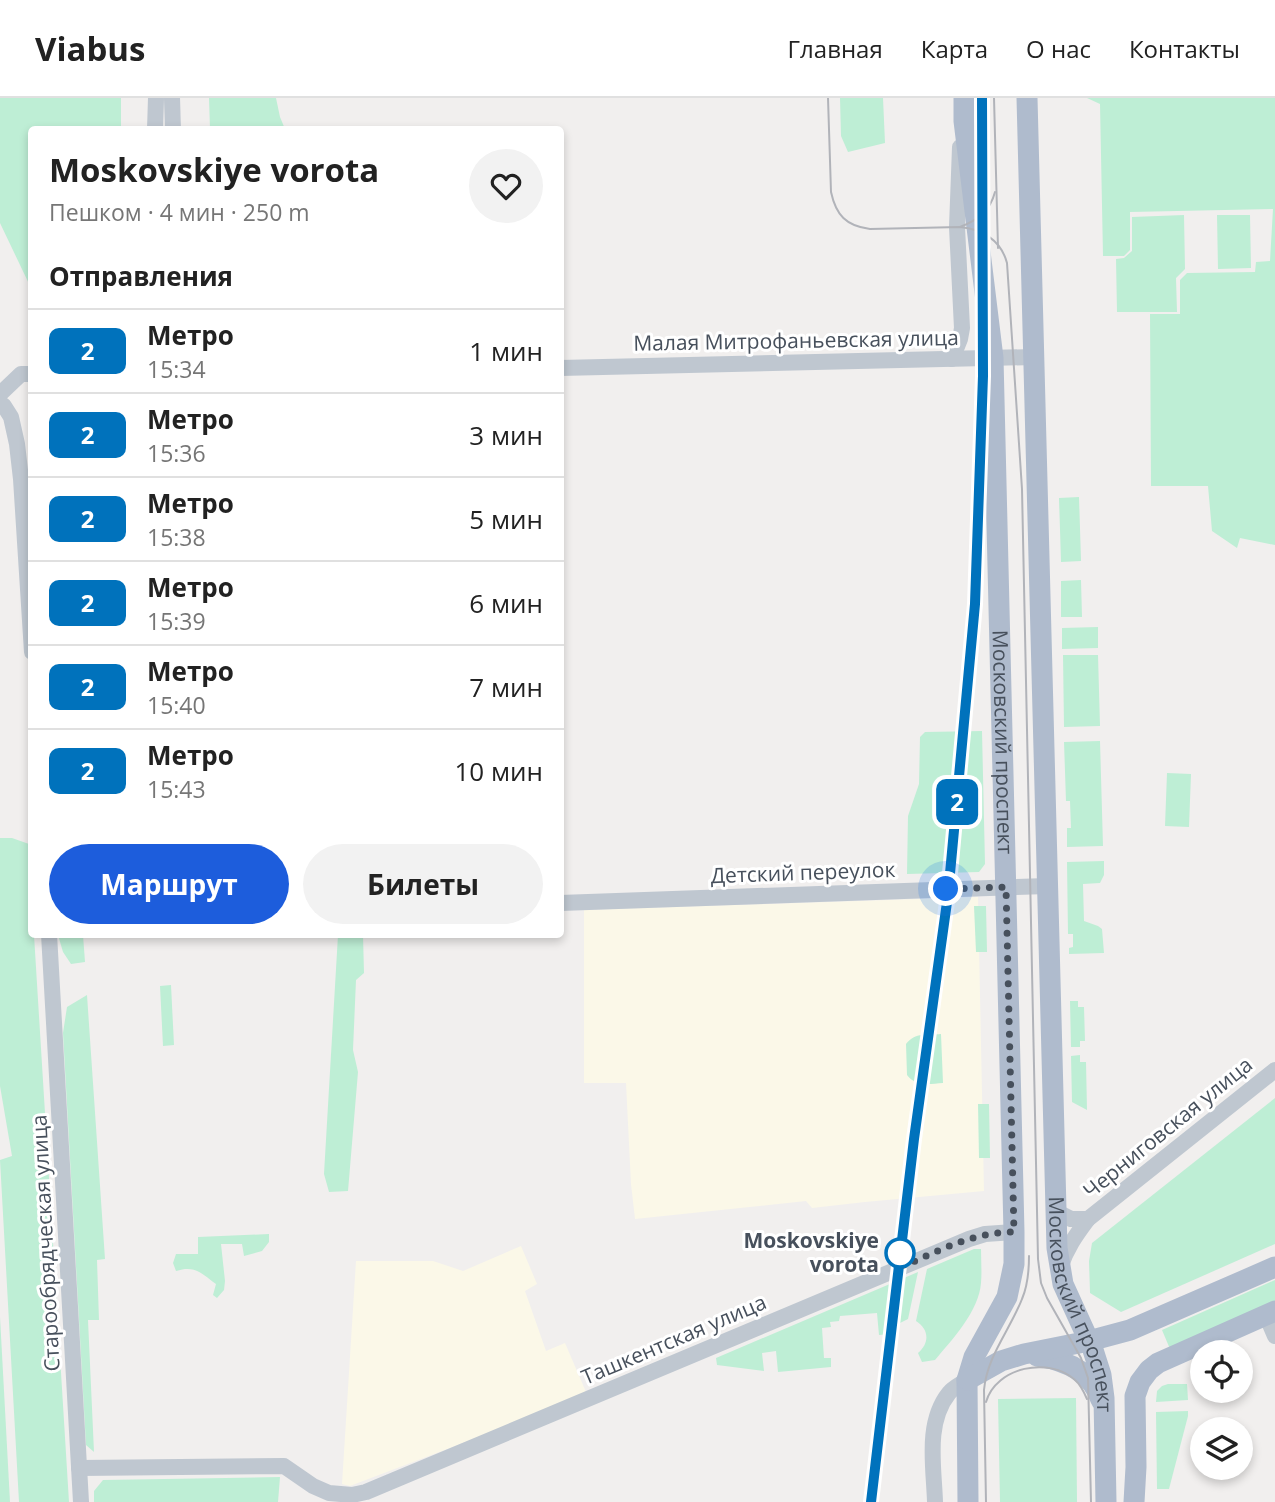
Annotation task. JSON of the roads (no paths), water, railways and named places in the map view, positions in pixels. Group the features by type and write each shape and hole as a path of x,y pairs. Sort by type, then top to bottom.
{"main road":[{"name":"Московский проспект","path":"964,98 964,121 993,358 1014,1232 1014,1264 1007,1297 974,1357 967,1380 968,1502"},
{"name":"Московский проспект","path":"1027,98 1055,1211 1059,1271 1101,1375 1106,1502"},
{"path":"967,1380 1001,1361 1130,1330 1275,1267"},
{"path":"1134,1502 1135,1396 1143,1377 1158,1363 1270,1313"},
{"path":"1024,1354 1049,1357 1069,1364 1085,1374 1100,1396 1104,1415"}],"street":[{"path":"155,126 156,98"},
{"path":"172,98 173,126"},
{"path":"952,359 962,328 957,227 964,121"},
{"name":"Малая Митрофаньевская улица","path":"564,368 1033,357"},
{"path":"0,395 21,374 28,374"},
{"path":"0,395 28,384"},
{"path":"0,403 11,417 17,444 22,479 28,583"},
{"name":"Детский переулок","path":"564,903 1047,886"},
{"name":"Старообрядческая улица","path":"49,938 81,1502"},
{"name":"Черниговская улица","path":"1059,1271 1069,1246 1088,1219 1275,1070"},
{"name":"Черниговская улица","path":"1055,1211 1071,1219 1088,1219"},
{"name":"Ташкентская улица","path":"79,1468 284,1466 321,1490 338,1495 366,1492 969,1239 985,1234 1014,1232"},
{"path":"1270,1313 1275,1336"},
{"path":"935,1502 933,1431 938,1412 949,1392 967,1380"}],"tram line":[{"path":"828,98 831,192 843,218 854,225 870,229 960,227 976,230 995,242 1007,263 1022,489 1038,1259 1041,1283 1047,1298 1081,1358 1088,1378 1091,1502"},
{"path":"994,98 998,248"},
{"path":"960,227 982,214 995,192"},
{"path":"986,1502 986,1378 994,1354 1024,1294 1029,1256"},
{"path":"986,1402 1000,1380 1012,1373 1038,1367 1052,1368 1075,1380 1087,1399"}],"metro line":[{"name":"2","path":"871,1502 914,1139 948,895 975,604 983,376 982,98"}],"place":[{"name":"Moskovskiye vorota","path":"900,1253"}]}
